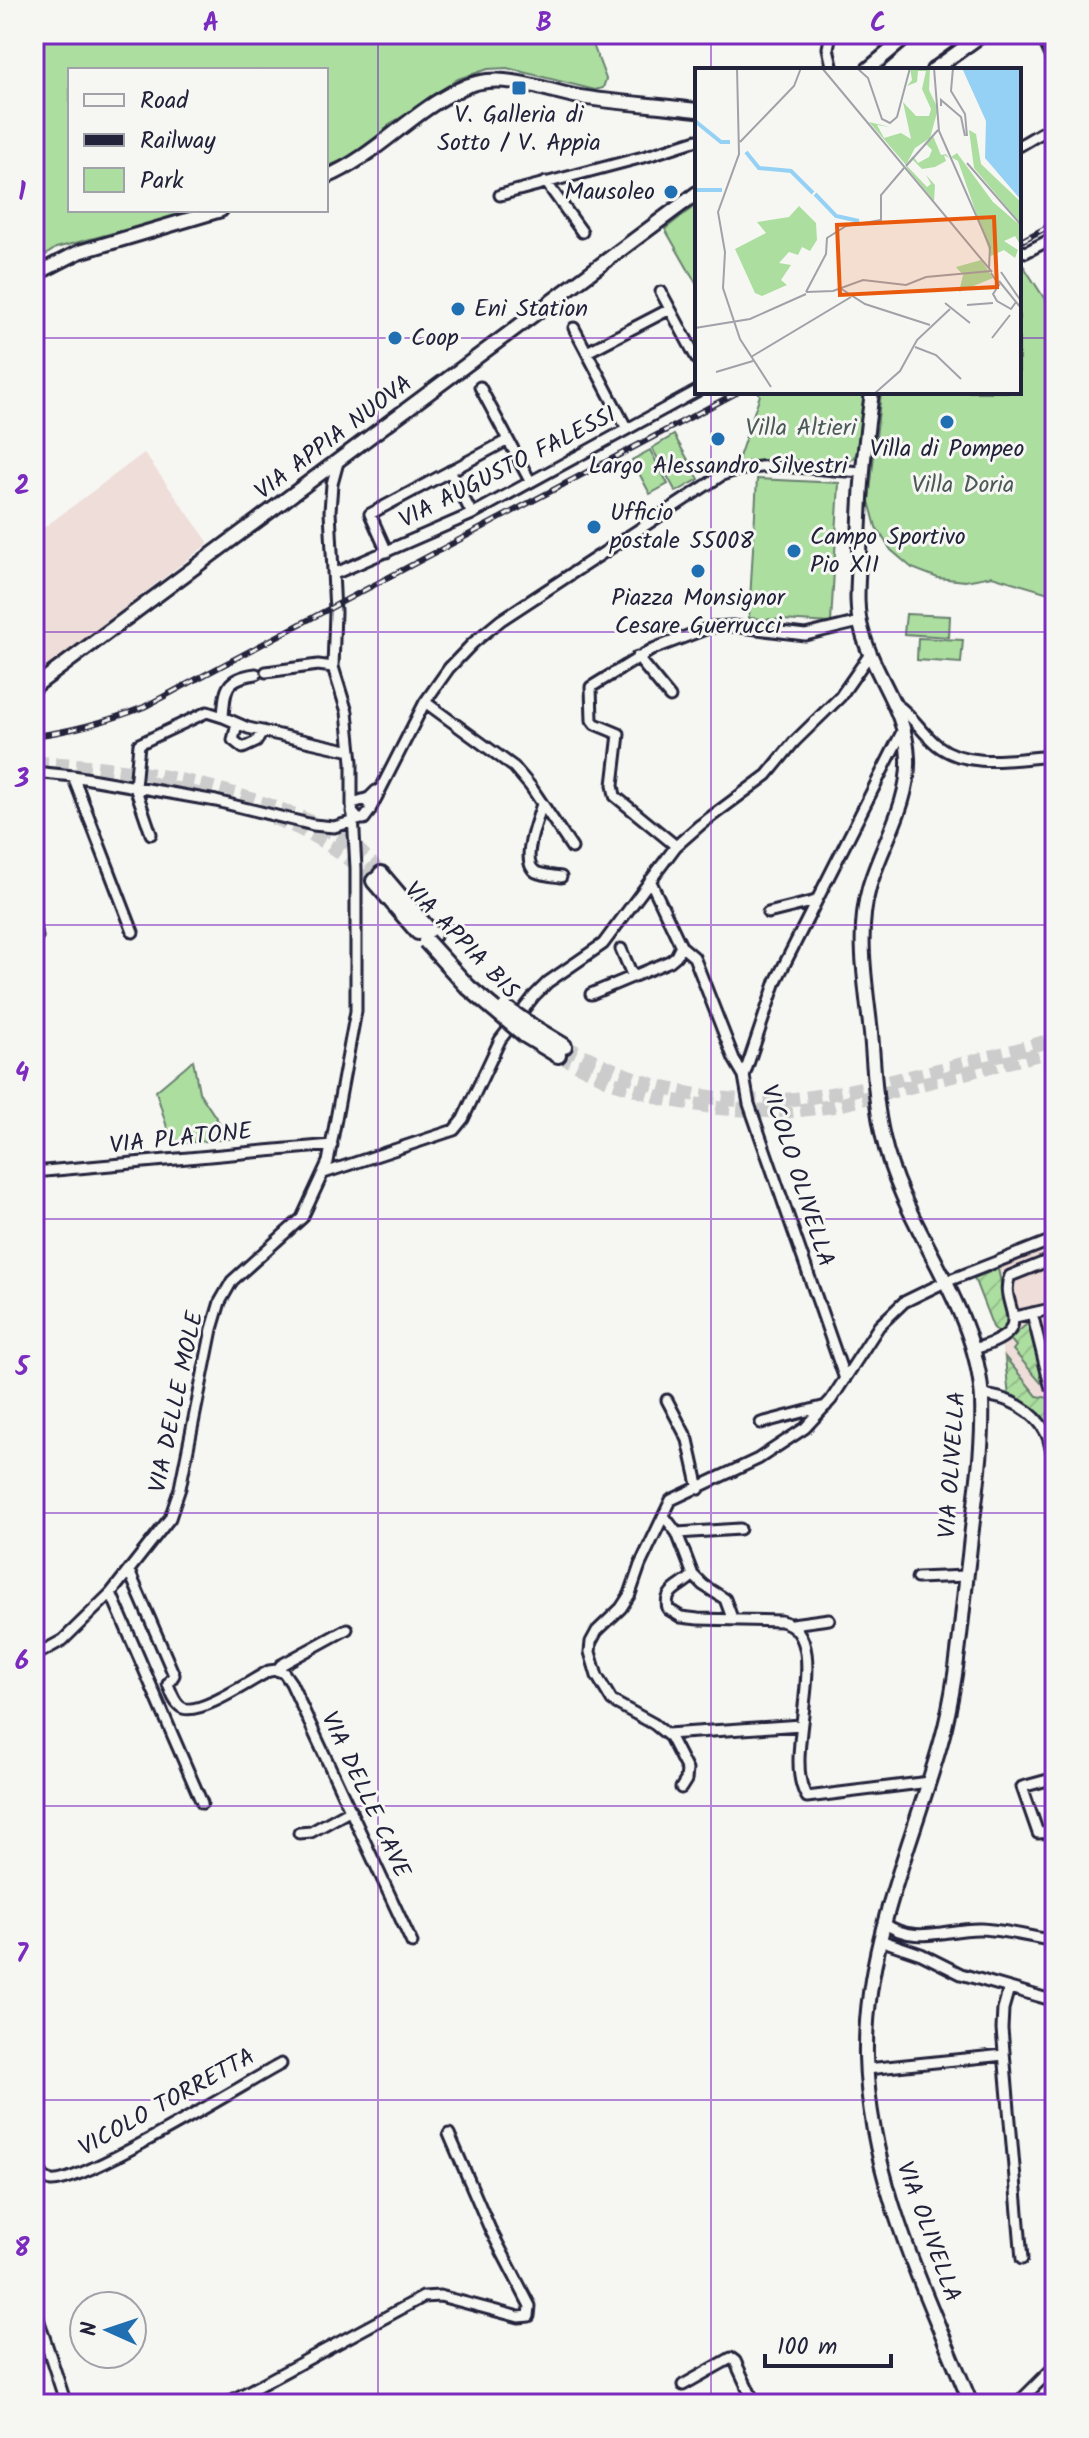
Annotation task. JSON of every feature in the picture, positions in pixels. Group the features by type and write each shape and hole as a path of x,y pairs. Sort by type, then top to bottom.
{"highway":[{"name":"VIA APPIA BIS","path":"378,878 468,987 561,1050"}],"main road":[{"path":"869,68 910,34"},
{"path":"936,68 983,34"},
{"path":"328,176 361,158 396,129 465,86 501,80 576,96 695,110"},
{"name":"VIA APPIA NUOVA","path":"34,687 695,194"},
{"path":"34,275 79,252 214,212"},
{"name":"VIA OLIVELLA","path":"872,394 861,472 859,622 870,654 897,705 908,759 907,776 896,817 868,893 864,922 864,964 882,1136 897,1180 973,1349 982,1395 979,1466 953,1690 945,1728 880,1940 869,2001 867,2069 875,2139 888,2195 906,2248 971,2404"}],"street":[{"path":"831,34 828,48 833,68"},
{"path":"1041,34 1055,65"},
{"path":"1021,145 1055,125"},
{"path":"500,195 695,141"},
{"path":"546,182 582,232"},
{"path":"1021,251 1026,252 1055,237"},
{"path":"661,292 695,355"},
{"path":"587,352 670,309"},
{"path":"574,328 627,429"},
{"path":"480,387 530,481"},
{"name":"VIA AUGUSTO FALESSI","path":"334,574 472,514 695,392"},
{"path":"387,552 370,514 508,440"},
{"name":"VIA DELLE MOLE","path":"338,462 330,504 334,574 333,667 345,704 359,811 361,828 355,853"},
{"path":"334,827 359,811 380,785 425,702 459,656 486,631 713,479 731,471 750,468 861,472"},
{"path":"450,471 472,514"},
{"path":"676,846 615,796 613,785 619,734 598,726 592,720 591,687 637,657 711,627 740,626 805,635 859,622"},
{"path":"324,1173 454,1130 463,1119 506,1031 545,985 603,944 676,846 764,778 794,742 840,697 870,654"},
{"path":"637,657 670,697"},
{"path":"223,717 226,694 231,682 239,677 320,664 333,667"},
{"path":"425,702 505,759 527,782 572,848"},
{"path":"897,705 910,714 935,743 958,756 981,760 1055,756"},
{"path":"151,834 135,787 139,744 207,712 237,724 351,751"},
{"path":"237,724 233,740 243,748 256,742 263,731"},
{"name":"VICOLO OLIVELLA","path":"845,1379 749,1104 744,1076 776,981 904,728"},
{"path":"34,774 73,776 216,801 303,824 345,829 354,837"},
{"path":"73,776 133,932"},
{"path":"542,804 528,856 530,865 535,872 561,877"},
{"path":"321,826 359,811"},
{"name":"VIA DELLE MOLE","path":"34,1656 63,1640 111,1593 166,1525 176,1502 212,1329 223,1297 238,1275 302,1218 324,1173 332,1145 356,1011 354,837 359,811"},
{"path":"650,880 681,946 694,957 734,1059 744,1076"},
{"path":"768,913 816,901"},
{"path":"34,926 37,937 34,942"},
{"path":"591,994 673,960 681,946"},
{"path":"621,949 633,977"},
{"name":"VIA PLATONE","path":"34,1172 332,1145"},
{"path":"681,1788 687,1770 667,1734 612,1701 597,1676 590,1652 595,1634 621,1608 630,1594 671,1500 699,1489 787,1441 811,1423 892,1311 916,1295 945,1282 1055,1239"},
{"path":"1015,1317 1007,1288 1008,1279 1014,1273 1055,1258"},
{"path":"973,1349 991,1344 1001,1337 1015,1317 1055,1308"},
{"path":"1032,1313 1050,1385"},
{"path":"982,1395 997,1396 1025,1409 1051,1433 1051,1453 1055,1457"},
{"path":"667,1400 688,1440 699,1489"},
{"path":"761,1423 826,1406"},
{"path":"664,1516 677,1533 693,1575 725,1599 732,1618"},
{"path":"677,1533 740,1529"},
{"path":"129,1571 174,1675 168,1684 182,1707 192,1710 269,1671 277,1670 347,1629"},
{"path":"693,1575 669,1594 666,1602 668,1609 681,1617 792,1624 829,1619"},
{"path":"917,1578 966,1576"},
{"path":"111,1593 202,1803"},
{"path":"792,1624 803,1636 807,1653 800,1771 807,1797 929,1782"},
{"name":"VIA DELLE CAVE","path":"277,1670 284,1673 291,1683 412,1943"},
{"path":"667,1734 801,1725"},
{"path":"1055,1778 1022,1787 1038,1833 1055,1832"},
{"path":"299,1833 311,1832 351,1810"},
{"path":"884,1923 909,1935 985,1929 1055,1941"},
{"path":"880,1940 921,1954 961,1974 1055,2001"},
{"path":"1009,1988 1002,2019 1022,2259"},
{"path":"867,2069 1004,2055"},
{"name":"VICOLO TORRETTA","path":"34,2161 44,2177 51,2181 73,2176 143,2142 281,2064"},
{"path":"225,2404 421,2298 440,2296 519,2317 530,2314 530,2306 490,2229 449,2134"},
{"path":"34,2306 66,2404"},
{"path":"683,2385 731,2358 755,2404"},
{"path":"1017,2404 1055,2366"}],"shaded area":[{"path":"144,453 209,543 36,676 34,535"},
{"path":"1055,1246 1055,1424 1048,1427 1031,1408 1009,1398 1000,1336 993,1330 973,1277"}],"green space":[{"path":"34,34 589,34 606,79 603,88 595,90 507,68 488,69 458,79 443,89 439,96 391,123 363,152 328,166 328,68 68,68 68,212 193,212 56,248 34,263"},
{"path":"695,206 695,282 665,229"},
{"name":"Villa Doria","path":"1021,262 1055,315 1055,593 992,576 965,581 938,578 912,568 891,550 876,527 869,501 881,394 1021,394"},
{"name":"Villa Altieri","path":"866,394 858,451 848,462 838,464 737,463 760,395"},
{"path":"674,435 699,479 676,492 652,448"},
{"path":"650,450 668,484 650,494 632,460"},
{"name":"Campo Sportivo Pio XII","path":"757,479 839,483 831,623 749,618"},
{"path":"906,614 950,616 949,637 904,634"},
{"path":"918,638 963,640 961,663 917,660"},
{"path":"193,1060 199,1092 230,1139 172,1144 156,1091"},
{"path":"998,1269 1009,1320 1000,1334 993,1327 974,1278"},
{"path":"1029,1322 1045,1380 1041,1383 1013,1350 1016,1346 1010,1339"},
{"path":"1005,1357 1037,1396 1050,1398 1048,1427 1031,1408 1009,1398"}],"tunnel":[{"path":"34,763 126,770 186,781 245,797 333,833 355,847 381,874"},
{"path":"150,783 207,796"},
{"path":"273,818 327,844 374,881"},
{"path":"564,1046 626,1075 665,1088 761,1101 849,1091 1055,1039"},
{"path":"558,1055 610,1081 664,1099 718,1108 784,1112 834,1106 1055,1050"}],"railway":[{"path":"1023,240 1055,223"},
{"path":"34,736 90,725 144,707 734,394"}],"place":[{"name":"V. Galleria di Sotto / V. Appia","path":"519,88"},
{"name":"Mausoleo","path":"671,192"},
{"name":"Eni Station","path":"458,309"},
{"name":"Coop","path":"395,338"},
{"name":"Villa di Pompeo","path":"947,422"},
{"name":"Largo Alessandro Silvestri","path":"718,439"},
{"name":"Ufficio postale 55008","path":"594,527"},
{"name":"Campo Sportivo Pio XII","path":"794,551"},
{"name":"Piazza Monsignor Cesare Guerrucci","path":"698,571"}]}
